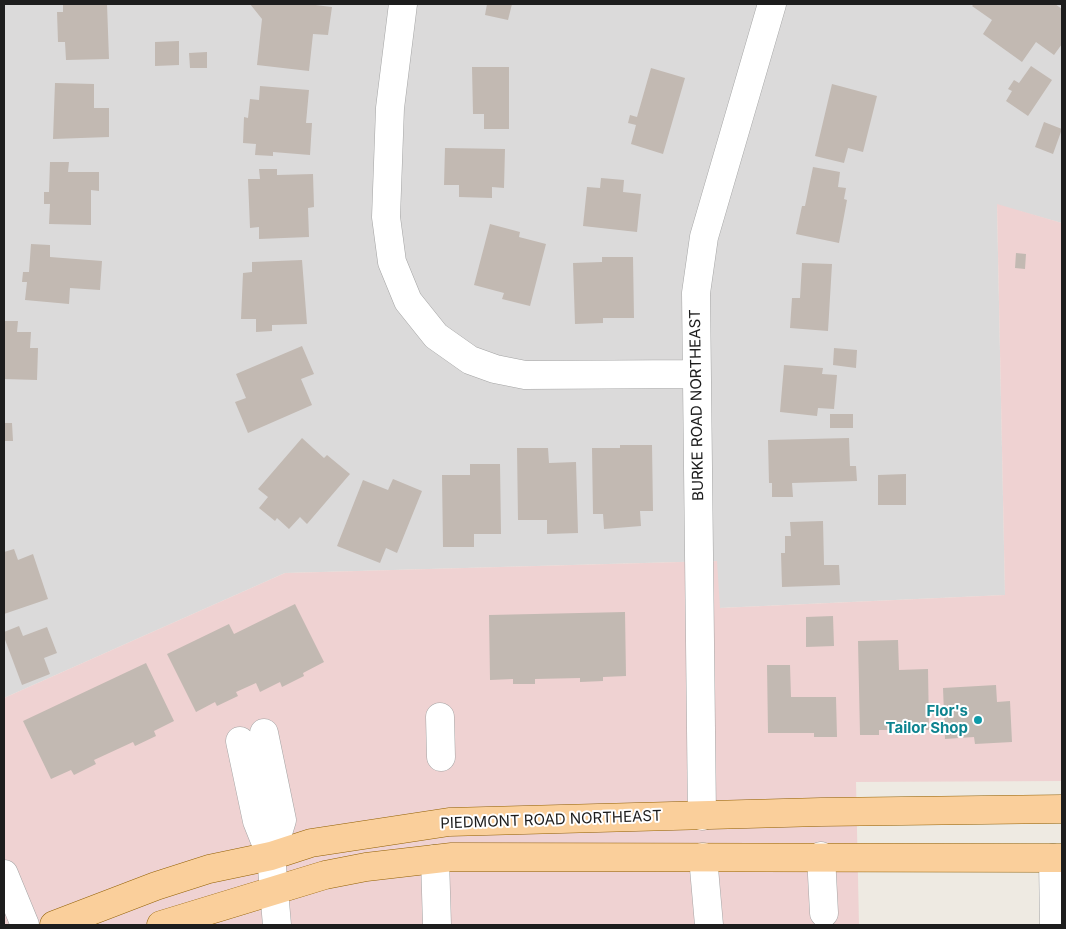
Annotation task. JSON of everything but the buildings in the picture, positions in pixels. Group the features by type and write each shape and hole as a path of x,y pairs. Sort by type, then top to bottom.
{"main road":[{"name":"PIEDMONT ROAD NORTHEAST","path":"54,925 104,905 200,872 271,856 319,841 449,822 820,812 1062,809"},
{"path":"161,925 222,905 276,892 325,875 358,868 452,857 821,856 1058,858"}],"street":[{"path":"403,4 390,108 386,217 392,262 408,301 413,308 436,336 470,360 495,369 525,375 696,374"},
{"name":"BURKE ROAD NORTHEAST","path":"702,816 696,293 704,236 772,4"},
{"path":"440,717 441,758"},
{"path":"252,737 257,821 271,856 276,892 277,925"},
{"path":"821,856 824,913"},
{"path":"703,857 707,922"},
{"path":"1054,925 1058,858"},
{"path":"435,859 437,925"},
{"path":"4,874 25,925"}],"shaded area":[{"path":"4,4 1062,4 1062,223 997,205 1005,595 719,608 716,561 285,573 4,698"},
{"path":"997,204 1062,223 1062,781 856,782 859,925 4,925 4,698 285,573 717,561 720,608 1005,595"}],"place":[{"name":"Flor's Tailor Shop","path":"978,720"}]}
